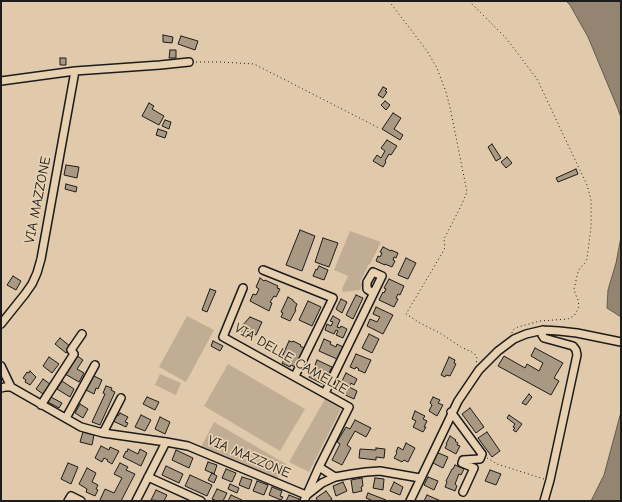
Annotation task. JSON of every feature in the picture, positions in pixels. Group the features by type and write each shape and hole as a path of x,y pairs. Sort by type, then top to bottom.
{"street":[{"path":"1,81 75,71 189,62"},
{"name":"VIA MAZZONE","path":"1,324 25,294 37,273 44,243 75,71"},
{"path":"263,270 333,298 295,376"},
{"name":"VIA DELLE CAMELIE","path":"243,288 223,337 349,407 319,467"},
{"path":"325,393 373,293"},
{"path":"543,330 542,335 544,338 573,346 577,354 550,480 544,501"},
{"path":"410,501 464,390 479,370 498,350 514,339 526,334 543,330 576,333 621,342"},
{"path":"41,405 74,354 71,350 82,334"},
{"path":"66,418 95,365"},
{"path":"1,366 11,387 1,388"},
{"name":"VIA MAZZONE","path":"11,387 81,427 103,433 188,446 305,498"},
{"path":"103,433 121,398"},
{"path":"452,412 482,454 480,459 463,460 462,463 474,468 463,492"},
{"path":"136,501 166,442"},
{"path":"305,498 319,467 336,477"},
{"path":"305,498 322,483 336,477 366,472 380,472 420,478"},
{"path":"148,477 201,501"},
{"path":"68,501 71,496 81,501"}],"path":[{"path":"389,1 427,51 437,68 448,99 458,141 467,192 444,239 444,250 406,314 420,323 440,332 460,347 474,353 478,358 475,366 479,370"},
{"path":"468,1 506,38 537,79 590,192 591,227 587,259 578,272 574,289 578,300 578,311 574,316 568,318 540,321 518,327 512,331 514,339"},
{"path":"189,62 254,64 379,128"},
{"path":"482,454 497,464 550,480"}],"shaded area":[{"path":"566,1 619,1 621,4 621,118 588,37 570,5"},
{"path":"350,231 381,242 360,282 363,284 360,290 343,292 342,289 348,276 334,270"},
{"path":"621,237 621,317 607,308 608,290 616,263"},
{"path":"187,316 214,330 186,382 159,367"},
{"path":"228,364 305,409 280,451 204,406"},
{"path":"160,374 181,383 176,395 155,385"},
{"path":"325,399 341,409 309,472 289,462"},
{"path":"621,412 621,501 591,501 604,475"},
{"path":"214,422 286,464 277,479 201,447"}],"building":[{"path":"163,35 173,37 172,43 163,42"},
{"path":"181,36 198,41 195,50 178,44"},
{"path":"170,50 176,50 176,58 169,58"},
{"path":"60,58 66,58 66,65 60,65"},
{"path":"383,87 387,89 385,91 387,92 383,98 378,95"},
{"path":"385,101 390,105 386,110 381,105"},
{"path":"149,103 154,106 152,109 164,116 159,125 142,116"},
{"path":"393,113 401,118 394,129 403,135 400,140 382,129"},
{"path":"165,120 171,122 169,129 162,126"},
{"path":"158,129 167,132 165,138 156,135"},
{"path":"387,140 397,146 391,155 389,154 383,167 373,161 377,155 381,158 385,151 381,148"},
{"path":"492,144 501,158 496,161 488,147"},
{"path":"507,157 512,163 506,168 501,162"},
{"path":"66,165 79,167 77,178 64,175"},
{"path":"576,169 578,174 558,182 556,178"},
{"path":"66,184 77,187 76,192 65,189"},
{"path":"300,230 315,236 302,271 286,265"},
{"path":"323,238 338,243 329,267 315,262"},
{"path":"383,247 398,253 396,258 394,257 393,260 395,261 392,267 376,261 378,256 380,257 382,253 380,252"},
{"path":"406,258 416,263 408,279 398,275"},
{"path":"319,266 328,270 324,280 313,276"},
{"path":"13,276 21,281 16,290 7,285"},
{"path":"260,278 278,286 277,288 280,289 276,297 274,296 270,302 272,303 269,311 250,301 253,294 256,295 259,289 256,287"},
{"path":"389,279 404,286 400,295 398,294 396,298 398,299 394,307 379,300 386,289 384,288"},
{"path":"210,289 216,291 207,312 202,310"},
{"path":"356,295 363,298 353,319 346,315"},
{"path":"288,297 297,304 296,310 290,321 281,317 283,313 281,312"},
{"path":"341,299 347,302 342,313 336,309"},
{"path":"308,301 321,307 312,326 299,320"},
{"path":"376,307 393,315 383,334 367,326 370,319 377,322 380,317 373,314"},
{"path":"333,316 340,320 337,327 340,328 341,326 347,329 343,338 336,335 338,331 336,330 334,334 325,330 327,324 331,326 333,322 330,321"},
{"path":"250,317 262,322 256,335 246,331 242,334 242,326"},
{"path":"369,334 379,339 372,353 362,348"},
{"path":"60,338 71,347 66,353 55,344"},
{"path":"324,339 331,342 330,344 336,347 337,344 343,347 337,359 319,351"},
{"path":"213,341 223,346 220,351 211,346"},
{"path":"289,341 293,341 304,348 295,367 291,365 290,367 282,363 284,360 281,359"},
{"path":"535,348 563,363 554,378 559,381 551,395 498,366 504,356 525,368 527,364 539,371 543,363 531,356"},
{"path":"356,354 371,360 365,373 358,370 359,369 356,367 355,369 350,367"},
{"path":"76,355 83,360 77,369 84,373 79,382 65,374"},
{"path":"49,357 59,364 52,373 43,366"},
{"path":"449,357 455,360 454,363 456,364 450,376 446,375 445,377 441,375"},
{"path":"317,360 332,367 329,373 327,372 324,377 326,378 323,384 309,377 316,366"},
{"path":"30,371 36,377 30,385 25,382 26,380 23,378 27,372 29,373"},
{"path":"346,373 357,379 354,385 351,383 349,387 357,391 354,399 337,391"},
{"path":"92,375 102,380 98,389 96,388 94,394 86,390"},
{"path":"43,379 50,384 43,394 36,389"},
{"path":"62,381 74,389 70,397 57,389"},
{"path":"106,386 112,388 111,390 115,392 100,425 92,422 105,394 103,393"},
{"path":"529,394 532,397 526,405 522,403"},
{"path":"49,396 62,403 59,408 46,401"},
{"path":"147,397 159,402 155,410 143,404"},
{"path":"433,397 440,400 438,403 443,405 437,416 429,411 432,405 430,403"},
{"path":"80,404 88,409 83,418 75,413"},
{"path":"470,408 484,427 476,433 462,414"},
{"path":"415,411 425,416 423,419 427,421 423,432 413,427 416,421 412,419"},
{"path":"120,413 128,417 125,422 128,423 126,427 113,421 116,415 118,416"},
{"path":"141,415 151,420 145,431 135,427"},
{"path":"509,415 522,424 516,432 513,430 515,428 513,427 515,424 507,418"},
{"path":"160,417 170,422 165,434 155,429"},
{"path":"355,420 371,428 366,437 355,431 347,445 351,448 342,465 332,460 340,444 337,442 346,427 350,429"},
{"path":"83,432 94,435 92,445 80,442"},
{"path":"487,432 500,451 492,457 478,438"},
{"path":"450,436 456,440 455,441 458,443 457,445 460,446 456,454 445,448"},
{"path":"406,443 415,448 408,462 404,460 402,462 394,458 398,447 403,450"},
{"path":"101,446 109,450 110,447 119,451 112,464 104,458 102,462 95,458"},
{"path":"376,448 385,449 384,458 376,457 376,460 359,458 360,449 376,450"},
{"path":"128,449 138,454 140,449 147,453 141,466 123,457"},
{"path":"176,450 193,458 189,468 172,460"},
{"path":"436,452 448,457 443,468 431,462"},
{"path":"208,462 217,465 214,474 205,470"},
{"path":"68,463 78,467 71,484 61,479"},
{"path":"120,463 128,467 126,470 135,474 121,501 100,500 105,489 114,493 122,478 114,474"},
{"path":"455,465 464,469 461,475 459,474 455,484 457,486 455,491 445,487 446,481"},
{"path":"166,466 183,474 179,483 162,475"},
{"path":"87,468 96,473 92,482 98,485 96,489 98,490 95,496 86,492 87,489 79,484"},
{"path":"226,469 236,473 232,482 222,478"},
{"path":"490,470 501,474 496,485 485,481"},
{"path":"212,473 217,476 214,483 208,480"},
{"path":"190,475 212,485 207,496 185,486"},
{"path":"242,477 252,480 249,489 239,485"},
{"path":"428,477 438,481 434,490 424,485"},
{"path":"362,478 362,491 353,493 351,480"},
{"path":"375,478 384,479 383,490 373,488"},
{"path":"257,481 268,485 264,495 253,491"},
{"path":"343,482 347,491 336,496 333,486"},
{"path":"394,482 403,487 400,495 390,491"},
{"path":"230,484 239,488 237,493 228,489"},
{"path":"272,487 282,491 280,496 283,497 281,500 269,495"},
{"path":"217,489 227,493 223,501 212,499"},
{"path":"156,490 167,495 164,501 151,500"},
{"path":"326,491 332,499 329,501 317,500 316,498"},
{"path":"368,493 386,500 371,501 366,498"},
{"path":"231,495 242,500 228,501"},
{"path":"289,495 299,499 298,501 286,501"},
{"path":"427,495 441,501 424,501"}]}
